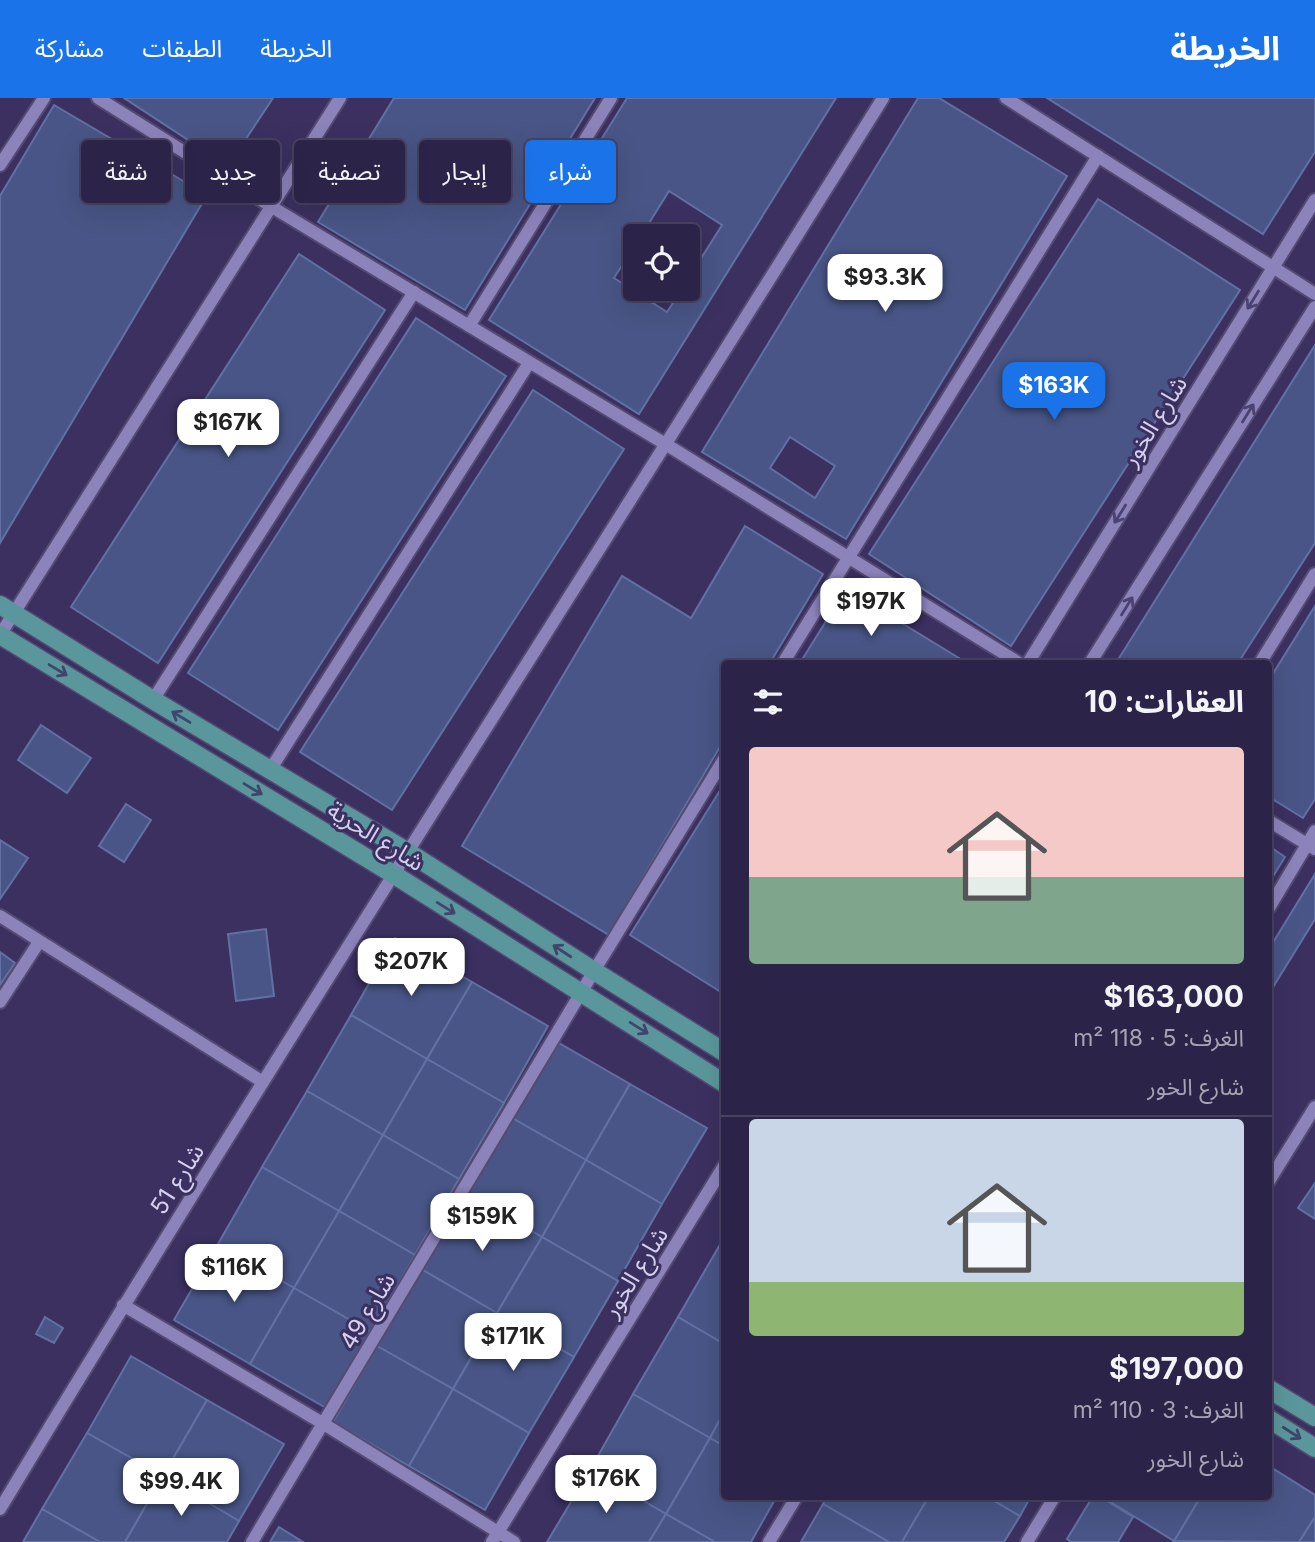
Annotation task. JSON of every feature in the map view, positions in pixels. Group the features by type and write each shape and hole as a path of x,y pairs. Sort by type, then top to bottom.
{"main road":[{"name":"شارع الحرية","path":"7,609 153,700 408,852 721,1050"},
{"name":"شارع الحرية","path":"0,635 393,874 721,1081"},
{"path":"1272,1391 1315,1417"},
{"path":"1272,1421 1315,1448"}],"street":[{"path":"0,165 44,98"},
{"path":"98,98 1014,660"},
{"path":"0,635 7,609 272,207 340,98"},
{"path":"469,326 611,98"},
{"name":"شارع 51","path":"0,1509 123,1305 393,874 667,445 883,98"},
{"path":"1006,98 1315,294"},
{"path":"785,660 1098,156"},
{"name":"شارع الخور","path":"1030,660 1315,200"},
{"path":"153,700 414,292"},
{"path":"1092,660 1315,307"},
{"path":"270,770 529,363"},
{"path":"1262,660 1315,574"},
{"name":"شارع 49","path":"252,1542 721,763"},
{"path":"1272,823 1311,847"},
{"path":"1272,904 1311,847 1315,831"},
{"path":"0,916 263,1082"},
{"path":"0,1002 39,942"},
{"path":"1272,1176 1315,1107"},
{"name":"شارع الخور","path":"495,1537 721,1171"},
{"path":"123,1305 324,1424 495,1537 514,1542"},
{"path":"769,1542 795,1500"},
{"path":"1027,1542 1053,1500"}],"building":[{"path":"124,98 273,98 245,140 188,140"},
{"path":"394,98 595,98 569,140 525,140 525,203 531,203 465,310 318,222 330,203 405,203 405,140 368,140"},
{"path":"627,98 836,98 639,414 489,320 562,203 616,203 616,140 601,140"},
{"path":"918,98 939,98 1067,176 846,539 702,452","holes":["790,437 835,466 815,498 770,468"]},
{"path":"1047,98 1315,98 1315,152 1263,234"},
{"path":"54,105 114,140 81,140 81,203 171,203 171,174 185,182 185,203 202,203 0,543 0,196"},
{"path":"1098,199 1240,290 1011,646 869,554"},
{"path":"299,254 385,310 158,663 71,607"},
{"path":"416,318 506,376 278,730 188,673"},
{"path":"1315,345 1315,543 1240,660 1118,660"},
{"path":"533,390 624,449 392,810 300,752"},
{"path":"745,526 823,574 772,660 721,660 721,745 609,935 462,846 622,576 691,618"},
{"path":"846,589 962,660 802,660"},
{"path":"1315,606 1315,799 1303,818 1272,799 1272,675"},
{"path":"41,725 91,758 67,793 18,760"},
{"path":"721,789 721,992 630,935"},
{"path":"126,804 151,820 124,862 99,846"},
{"path":"0,840 28,858 0,899"},
{"path":"1272,848 1285,857 1272,878"},
{"path":"1315,874 1315,919 1272,989 1272,944"},
{"path":"266,929 274,996 236,1001 228,934"},
{"path":"395,938 472,982 427,1059 351,1015"},
{"path":"0,952 15,963 0,985"},
{"path":"472,982 548,1026 504,1103 427,1059"},
{"path":"351,1015 427,1059 383,1135 307,1091"},
{"path":"559,1043 630,1084 586,1160 512,1118"},
{"path":"427,1059 504,1103 459,1179 383,1135"},
{"path":"630,1084 707,1128 662,1204 586,1160"},
{"path":"307,1091 383,1135 339,1211 262,1167"},
{"path":"512,1118 586,1160 542,1237 466,1194"},
{"path":"383,1135 459,1179 415,1255 339,1211"},
{"path":"586,1160 662,1204 618,1281 542,1237"},
{"path":"262,1167 339,1211 294,1288 218,1244"},
{"path":"1315,1183 1315,1219 1298,1208"},
{"path":"466,1194 542,1237 497,1313 421,1269"},
{"path":"339,1211 415,1255 371,1332 294,1288"},
{"path":"542,1237 618,1281 574,1357 497,1313"},
{"path":"721,1243 721,1342 678,1317"},
{"path":"218,1244 294,1288 250,1364 174,1320"},
{"path":"421,1269 497,1313 453,1389 377,1346"},
{"path":"294,1288 371,1332 326,1408 250,1364"},
{"path":"497,1313 574,1357 529,1433 453,1389"},
{"path":"45,1317 63,1328 54,1343 36,1334"},
{"path":"678,1317 721,1342 721,1418 710,1438 633,1394"},
{"path":"377,1346 453,1389 409,1466 333,1422"},
{"path":"131,1356 207,1400 163,1476 87,1433"},
{"path":"453,1389 529,1433 485,1510 409,1466"},
{"path":"633,1394 710,1438 666,1514 590,1470"},
{"path":"207,1400 284,1444 239,1521 163,1476"},
{"path":"721,1418 721,1444 710,1438"},
{"path":"87,1433 163,1476 125,1542 100,1542 42,1509"},
{"path":"710,1438 721,1444 721,1500 775,1500 751,1542 715,1542 666,1514"},
{"path":"1272,1468 1315,1495 1315,1517 1299,1542 1174,1541 1199,1500 1272,1500"},
{"path":"590,1470 666,1514 649,1542 547,1542"},
{"path":"163,1476 239,1521 227,1542 125,1542"},
{"path":"825,1500 927,1500 902,1542 889,1542 823,1504"},
{"path":"927,1500 993,1500 1020,1516 1004,1542 902,1542"},
{"path":"993,1500 1029,1500 1020,1516"},
{"path":"1091,1500 1105,1500 1133,1517 1118,1542 1071,1542 1067,1539"},
{"path":"1107,1500 1199,1500 1174,1541"},
{"path":"823,1504 889,1542 801,1542"},
{"path":"42,1509 100,1542 23,1542"},
{"path":"666,1514 715,1542 649,1542"},
{"path":"1315,1517 1315,1542 1299,1542"},
{"path":"279,1527 303,1542 270,1542"}]}
